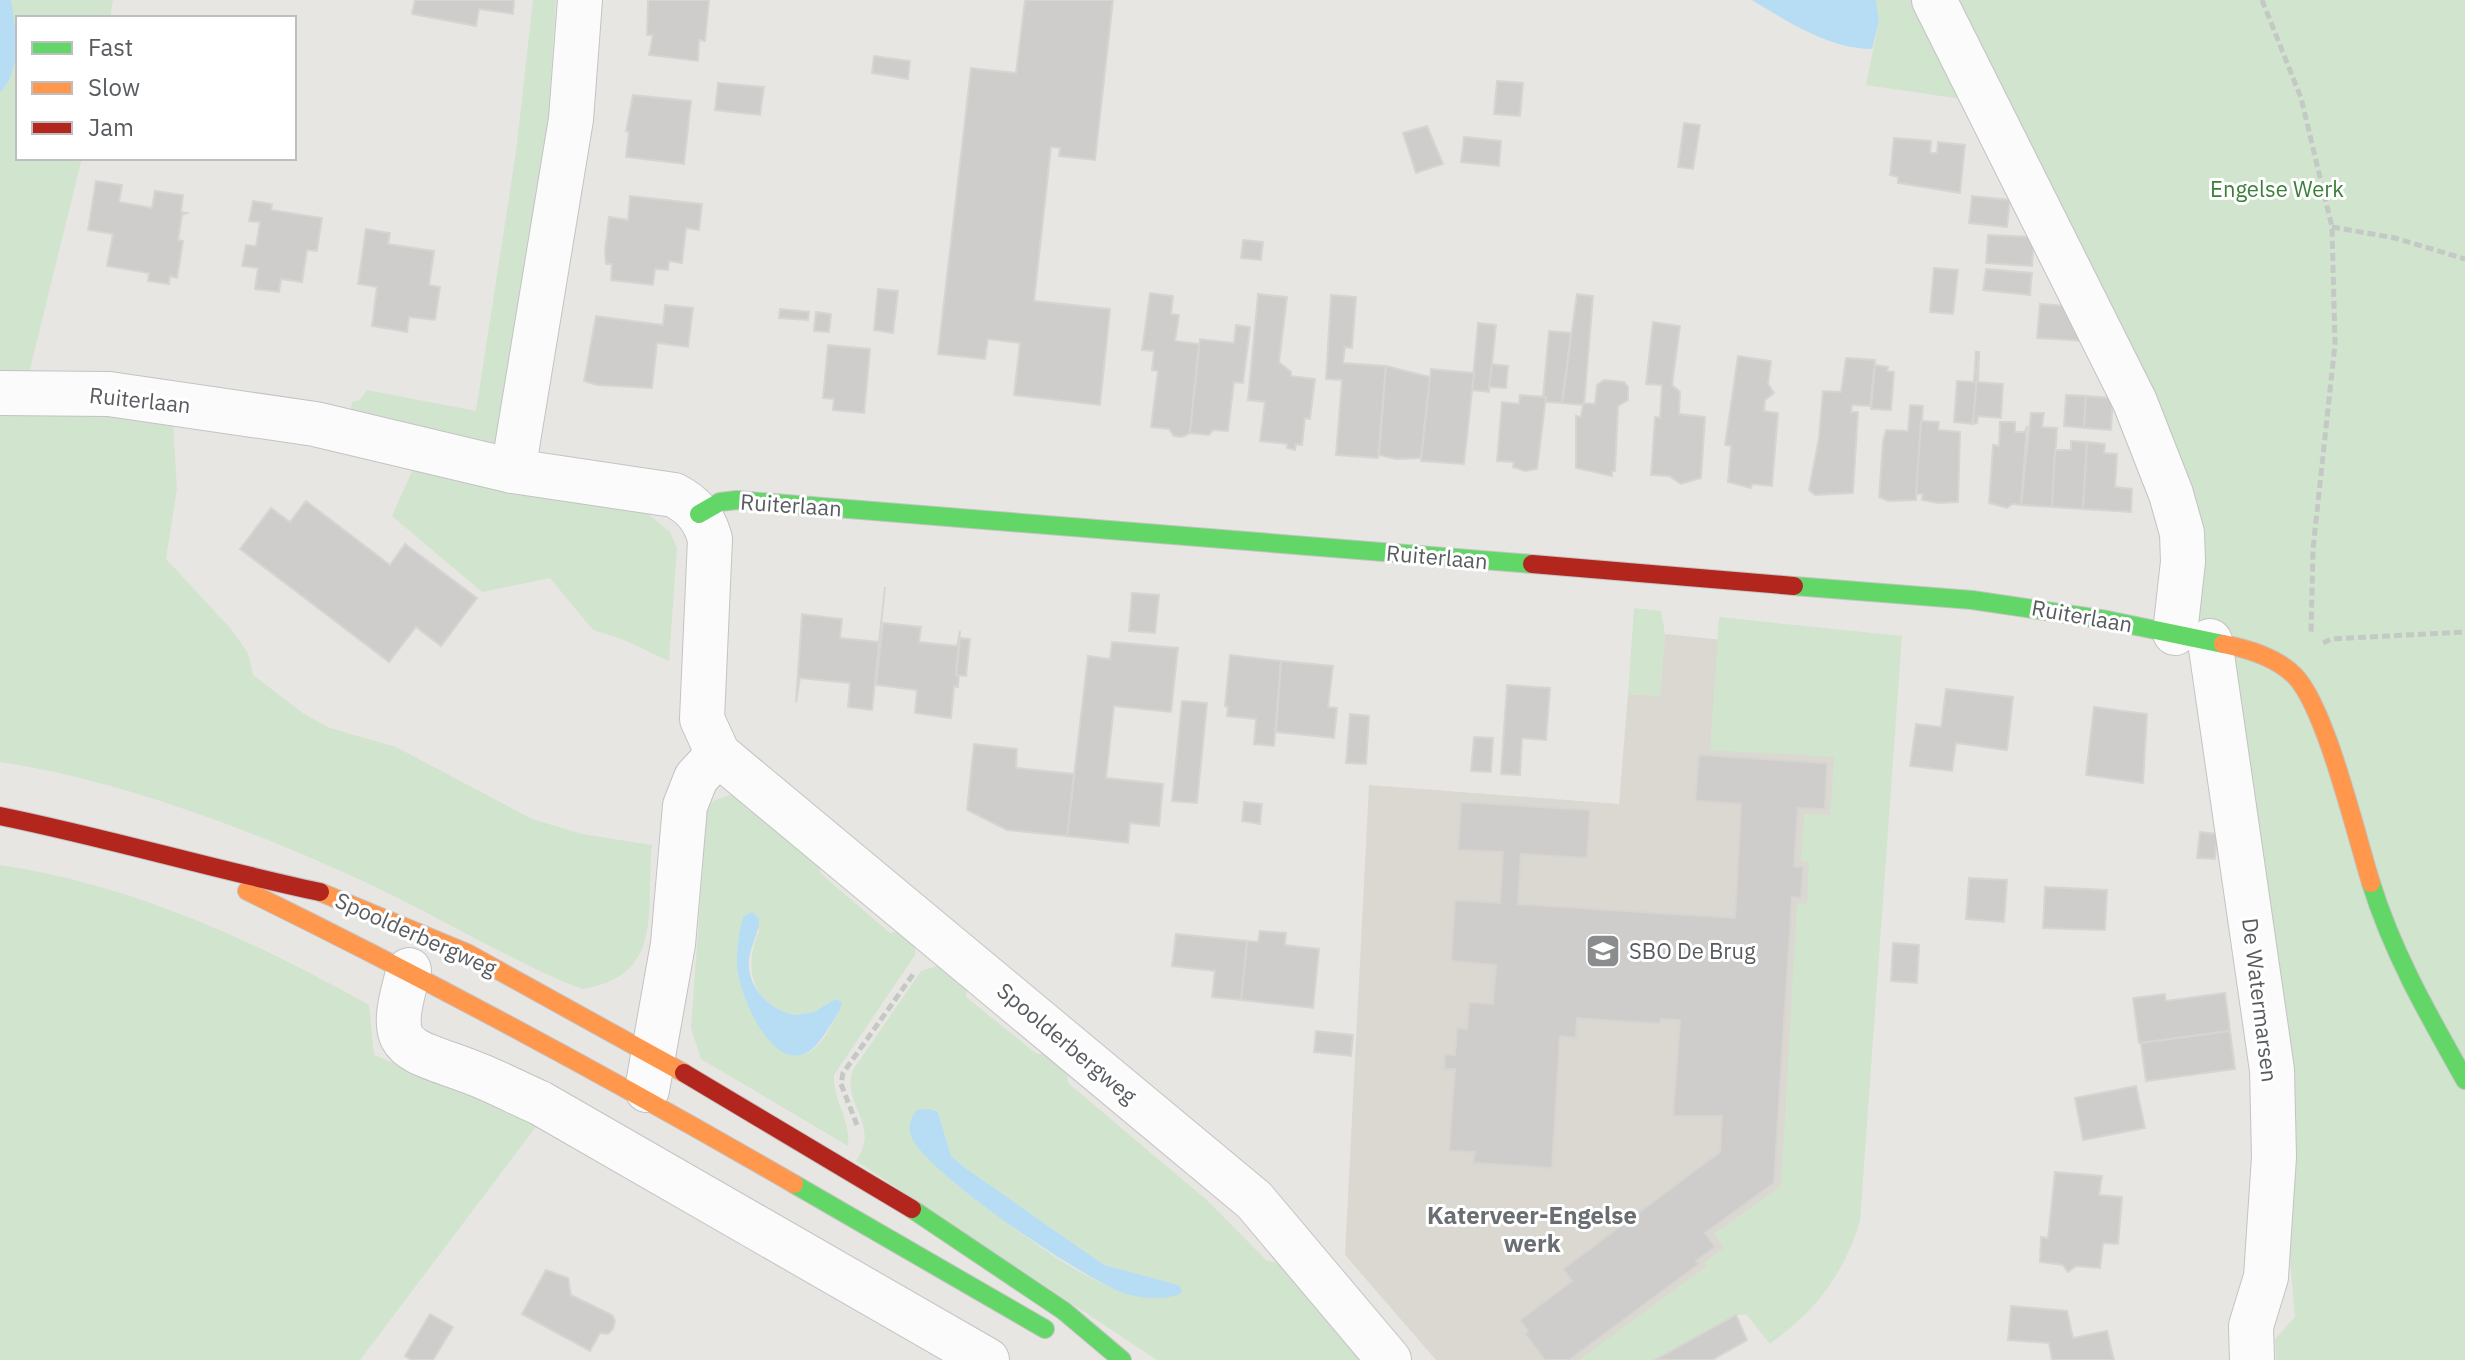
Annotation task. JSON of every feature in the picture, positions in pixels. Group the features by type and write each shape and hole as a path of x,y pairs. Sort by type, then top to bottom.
{"main road":[{"name":"Ruiterlaan","path":"699,514 720,502 737,500 1972,600 2255,650 2294,675 2314,701 2381,916 2416,994 2465,1080"},
{"name":"Spoolderbergweg","path":"0,816 95,835 207,868 328,894 467,953 655,1056 843,1166 990,1259 1064,1311 1122,1360"},
{"name":"Spoolderbergweg","path":"207,868 280,910 409,970 645,1098 1073,1345 1109,1360"}],"street":[{"path":"513,471 571,119 580,0"},
{"path":"1934,0 2135,402 2167,482 2183,548 2193,637"},
{"name":"Ruiterlaan","path":"0,393 109,394 315,424 513,471 674,495 699,514"},
{"name":"Spoolderbergweg","path":"699,514 706,524 711,558 702,697 704,729 718,754 1254,1200 1389,1360"},
{"name":"De Watermarsen","path":"2193,637 2272,1070 2274,1157 2266,1277 2251,1326 2252,1360"},
{"path":"645,1098 673,944 685,806 696,778 718,754"},
{"name":"Spoolderbergweg","path":"409,970 397,1023 402,1039 415,1053 471,1072 540,1103 987,1360"}],"path":[{"path":"2262,0 2301,98 2332,227 2335,344 2313,549 2311,649 2331,639 2465,632"},
{"path":"2332,227 2395,238 2465,259"},
{"path":"843,1166 855,1150 857,1132 856,1120 841,1084 843,1073 940,937"}],"shaded area":[{"name":"SBO De Brug","path":"1665,634 1868,655 1829,1193 1746,1314 1736,1315 1655,1360 1436,1360 1345,1255 1369,785 1619,804 1628,694 1660,696"}],"green space":[{"path":"11,0 113,0 110,16 16,16 16,36"},
{"path":"533,0 556,0 549,107 563,108 498,446 350,415 352,402 360,400 367,390 476,411 516,152"},
{"path":"1876,0 1918,0 1968,100 1866,85 1879,21"},
{"name":"Engelse Werk","path":"1949,0 2465,0 2465,1360 2276,1360 2275,1339 2295,1317 2287,1224 2200,619"},
{"path":"16,49 16,160 82,160 28,377 0,377 0,93 15,61"},
{"path":"0,413 72,413 173,423 177,489 166,559 231,629 248,653 253,675 304,714 330,728 396,747 532,819 582,834 652,845 646,936 639,955 627,970 609,982 582,989 511,957 396,897 253,834 100,783 0,762"},
{"path":"413,469 647,513 670,532 677,548 669,661 622,639 593,630 550,578 482,592 392,516"},
{"path":"1634,608 1661,611 1665,634 1660,696 1628,694"},
{"path":"1719,617 1902,636 1860,1221 1845,1259 1826,1290 1801,1318 1770,1344 1746,1314 1736,1315 1655,1360 1579,1360 1707,1266 1705,1262 1724,1248 1714,1234 1781,1186 1797,904 1807,904 1809,862 1801,860 1804,814 1830,815 1834,757 1710,750"},
{"path":"735,793 818,854 820,873 890,933 906,930 915,943 915,955 834,1075 847,1128 848,1146 701,1059 691,1028 707,808 715,800","holes":["760,929 752,956 754,982 768,1003 795,1015 814,1012 835,999 838,1014 821,1042 804,1054 791,1055 779,1048 768,1037 750,1006 739,973 739,935"]},
{"path":"0,865 97,886 145,901 236,937 369,1005 374,1055 538,1124 360,1360 0,1360"},
{"path":"944,964 967,980 966,997 1037,1054 1054,1054 1067,1066 1068,1083 1209,1202 1267,1261 1285,1264 1368,1360 1157,1360 856,1161 865,1136 850,1082 853,1070 921,971","holes":["938,1112 951,1156 1104,1265 1179,1285 1179,1295 1150,1297 1119,1290 1088,1277 999,1216 949,1178"]}],"water":[{"path":"0,0 11,0 16,49 12,72 0,93"},
{"path":"1752,0 1876,0 1879,21 1872,49 1825,39"},
{"path":"752,912 759,918 759,923 749,971 756,989 769,1003 795,1015 814,1012 835,999 842,1002 824,1035 809,1051 794,1056 780,1050 767,1038 747,1002 740,983 737,954 743,917"},
{"path":"917,1110 938,1112 951,1156 964,1167 1104,1265 1179,1285 1182,1291 1179,1295 1161,1298 1130,1295 1081,1271 1012,1226 947,1177 912,1138 910,1127"}],"building":[{"path":"415,0 514,0 513,14 479,9 476,26 412,14"},
{"path":"648,0 709,0 705,41 699,40 698,61 649,55 653,35 647,35"},
{"path":"1025,0 1113,0 1095,160 1059,156 1060,148 1051,147 1034,301 1110,309 1100,405 1014,395 1020,343 988,339 985,359 938,354 971,68 1016,73"},
{"path":"874,56 910,61 908,79 872,73"},
{"path":"1497,81 1523,83 1520,116 1494,114"},
{"path":"718,83 764,87 760,115 715,110"},
{"path":"633,95 691,101 684,164 626,157 629,132 626,131"},
{"path":"1684,123 1700,125 1693,169 1678,167"},
{"path":"1427,126 1443,164 1416,173 1403,133"},
{"path":"1464,137 1501,141 1499,166 1461,162"},
{"path":"1894,138 1931,141 1930,153 1937,153 1938,142 1965,145 1960,193 1898,183 1898,177 1890,175"},
{"path":"96,181 122,185 119,202 152,208 155,191 183,195 181,212 187,213 182,215 178,240 183,241 177,278 170,276 169,284 148,281 149,273 107,266 113,234 88,230"},
{"path":"630,196 702,204 699,230 686,228 682,263 669,261 668,270 655,269 653,285 611,280 612,264 606,264 609,217 628,220"},
{"path":"1972,196 2010,200 2007,227 1969,223"},
{"path":"253,201 272,204 271,210 322,218 317,251 307,250 302,282 281,279 279,292 255,289 258,268 242,266 246,245 256,246 260,222 249,221"},
{"path":"366,229 390,233 388,244 434,251 429,285 440,287 435,320 409,317 407,332 372,326 377,287 358,284"},
{"path":"1988,235 2034,237 2032,266 1986,263"},
{"path":"1243,240 1263,242 1261,260 1241,258"},
{"path":"1934,268 1958,270 1953,314 1930,312"},
{"path":"1986,269 2032,273 2030,295 1983,290"},
{"path":"878,289 898,291 893,333 874,330"},
{"path":"1150,293 1173,296 1171,314 1179,315 1175,341 1199,344 1190,433 1182,437 1174,436 1169,429 1151,427 1158,371 1152,370 1154,351 1142,350"},
{"path":"1258,294 1287,297 1279,362 1291,372 1291,376 1315,379 1310,419 1305,418 1302,445 1296,444 1295,450 1287,448 1287,444 1260,441 1265,402 1248,400"},
{"path":"1577,294 1593,296 1584,405 1562,403"},
{"path":"1331,295 1356,297 1352,348 1345,347 1343,363 1386,366 1378,458 1336,455 1342,380 1326,379"},
{"path":"2040,304 2069,306 2086,341 2037,338"},
{"path":"665,305 693,308 688,347 657,343 652,388 597,385 584,381 596,316 663,325"},
{"path":"780,309 809,312 808,320 779,318"},
{"path":"816,312 831,314 829,332 814,331"},
{"path":"1653,322 1680,326 1672,385 1680,392 1679,414 1705,417 1701,478 1681,484 1669,476 1651,475 1655,417 1660,418 1662,385 1646,384"},
{"path":"1478,323 1496,325 1489,392 1472,390"},
{"path":"1236,325 1250,327 1243,383 1234,382 1228,431 1213,430 1209,435 1190,433 1200,339 1234,343"},
{"path":"1549,331 1571,333 1562,403 1545,402 1543,397"},
{"path":"828,345 870,349 864,413 833,410 834,399 823,398"},
{"path":"1976,352 1979,352 1973,424 1954,422 1957,381 1974,382"},
{"path":"1979,352 1978,382 2003,384 2001,418 1978,416 1977,423 1973,424"},
{"path":"1738,356 1771,361 1768,384 1774,393 1765,400 1764,411 1778,413 1772,486 1752,484 1751,488 1728,482 1731,446 1725,445"},
{"path":"1846,358 1875,360 1870,406 1852,405 1851,412 1858,412 1853,493 1815,495 1809,490 1819,438 1823,391 1841,392"},
{"path":"1492,364 1508,366 1506,388 1489,387"},
{"path":"1875,365 1888,367 1887,371 1894,372 1891,410 1871,409"},
{"path":"1386,366 1430,377 1421,458 1396,459 1379,455"},
{"path":"1431,369 1474,373 1464,464 1421,461"},
{"path":"1604,380 1624,382 1628,387 1628,400 1618,406 1615,471 1612,471 1612,476 1576,468 1576,416 1581,417 1583,403 1595,404 1597,385"},
{"path":"1520,395 1546,397 1537,469 1525,471 1513,467 1514,462 1497,461 1502,402 1519,404"},
{"path":"2066,395 2086,396 2084,428 2064,426"},
{"path":"2086,396 2113,398 2111,430 2084,428"},
{"path":"1910,405 1923,406 1916,500 1888,501 1879,497 1883,441 1886,430 1908,431"},
{"path":"2031,413 2044,413 2042,427 2057,428 2052,507 2021,505"},
{"path":"1921,421 1939,422 1938,430 1960,432 1958,502 1922,500 1923,494 1916,494"},
{"path":"2000,422 2015,422 2015,432 2025,432 2027,426 2021,505 2012,504 2007,508 1989,503 1993,445 1999,446"},
{"path":"2071,441 2087,442 2083,509 2052,507 2055,450 2071,450"},
{"path":"2087,442 2105,444 2104,453 2117,454 2115,487 2132,489 2131,512 2083,509"},
{"path":"306,501 390,565 405,544 477,598 441,646 416,627 389,662 240,549 271,508 290,522"},
{"path":"885,587 872,710 848,707 850,683 800,678 796,702 802,614 842,619 840,638 879,642"},
{"path":"1132,593 1159,595 1155,633 1129,631"},
{"path":"883,623 921,627 919,642 957,646 960,631 956,675 959,675 958,687 954,686 951,718 915,713 917,690 876,685"},
{"path":"960,638 970,639 966,676 956,675"},
{"path":"1112,642 1178,648 1171,712 1114,706 1106,778 1163,784 1159,826 1130,823 1128,843 1067,836 1088,656 1110,659"},
{"path":"1230,655 1281,661 1274,746 1254,744 1256,719 1227,716 1228,707 1225,706"},
{"path":"1281,661 1333,666 1328,707 1337,708 1334,738 1276,732"},
{"path":"1507,685 1550,688 1546,740 1522,738 1520,775 1501,774"},
{"path":"1946,689 2013,697 2007,750 1956,743 1952,771 1910,766 1916,724 1941,727"},
{"path":"1182,701 1207,703 1197,803 1172,801"},
{"path":"2094,707 2147,714 2143,783 2086,775"},
{"path":"1350,714 1369,716 1366,764 1346,763"},
{"path":"1474,737 1493,738 1491,772 1471,771"},
{"path":"974,744 1017,749 1016,768 1074,774 1067,836 1007,830 967,810"},
{"path":"1699,755 1827,763 1825,809 1798,808 1794,866 1803,867 1801,898 1792,897 1774,1183 1705,1233 1715,1247 1696,1261 1699,1264 1569,1360 1545,1360 1525,1334 1528,1331 1520,1320 1572,1281 1563,1269 1720,1152 1722,1116 1673,1116 1680,1020 1661,1019 1660,1024 1577,1018 1576,1038 1560,1036 1552,1168 1473,1163 1475,1152 1449,1151 1455,1069 1444,1069 1445,1054 1455,1055 1457,1028 1467,1029 1469,1002 1493,1004 1496,965 1451,961 1455,900 1500,903 1503,852 1458,850 1461,802 1590,810 1587,858 1521,854 1518,904 1735,918 1741,804 1695,801"},
{"path":"1244,802 1262,804 1260,824 1242,821"},
{"path":"2200,832 2217,834 2215,859 2197,858"},
{"path":"1969,878 2007,880 2004,922 1966,919"},
{"path":"2045,887 2107,890 2105,930 2043,928"},
{"path":"1260,931 1286,933 1285,945 1319,949 1313,1008 1241,1000 1247,941 1258,942"},
{"path":"1176,934 1247,941 1241,1000 1212,997 1215,971 1172,966"},
{"path":"1893,943 1919,945 1917,983 1891,981"},
{"path":"2225,993 2230,1031 2139,1043 2133,998 2165,994 2166,1001"},
{"path":"1316,1031 1353,1035 1351,1056 1314,1052"},
{"path":"2230,1031 2235,1069 2146,1081 2141,1043"},
{"path":"2136,1086 2145,1128 2083,1140 2075,1098"},
{"path":"2055,1172 2102,1176 2099,1195 2122,1197 2118,1244 2103,1243 2100,1268 2076,1266 2068,1272 2063,1265 2040,1262 2041,1237 2048,1238"},
{"path":"546,1270 568,1278 571,1295 612,1315 615,1321 613,1329 608,1334 600,1333 590,1351 522,1314"},
{"path":"2011,1306 2067,1311 2073,1338 2107,1331 2114,1360 2052,1360 2049,1343 2008,1340"},
{"path":"430,1314 453,1327 433,1360 411,1360 405,1356"},
{"path":"1736,1315 1747,1340 1712,1360 1655,1360"}],"traffic: fast":[{"path":"699,514 720,502 737,500 1532,564"},
{"path":"1794,586 1972,600 2107,620 2223,644"},
{"path":"2371,883 2401,960 2465,1080"},
{"path":"794,1184 1045,1329"},
{"path":"912,1209 1064,1311 1122,1360"}],"traffic: slow":[{"path":"2223,644 2271,659 2295,676 2307,692 2329,743 2371,883"},
{"path":"247,891 523,1033 794,1184"},
{"path":"320,892 467,953 684,1073"}],"traffic: jam":[{"path":"1532,564 1794,586"},
{"path":"0,816 320,892"},
{"path":"684,1073 912,1209"}],"place":[{"name":"SBO De Brug","path":"1603,951"}],"district":[{"name":"Katerveer-Engelse werk","path":"1532,1230"}]}
